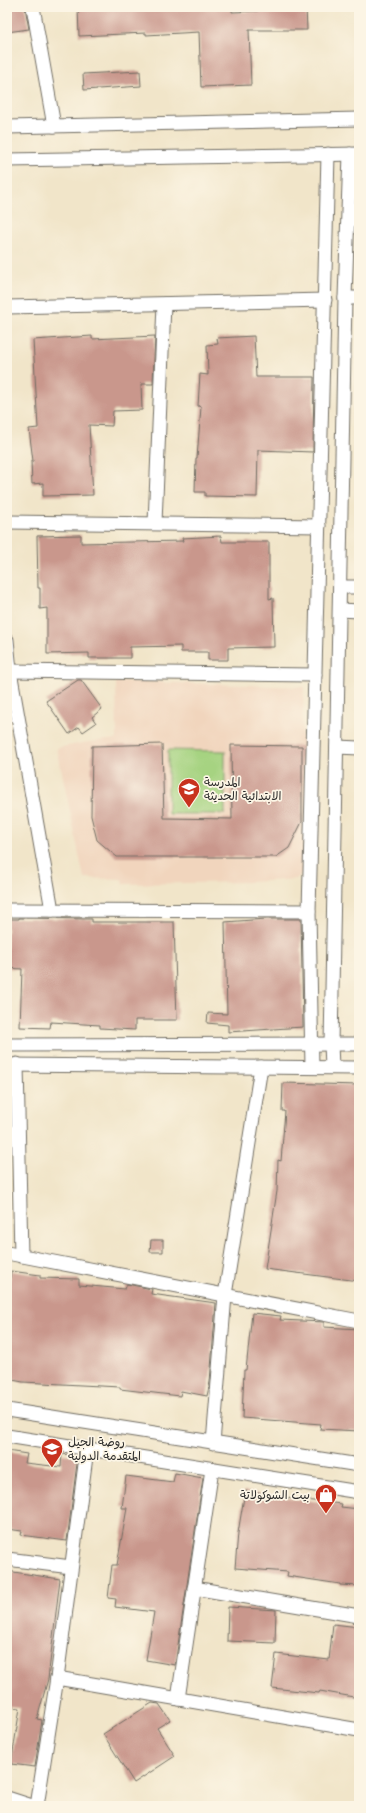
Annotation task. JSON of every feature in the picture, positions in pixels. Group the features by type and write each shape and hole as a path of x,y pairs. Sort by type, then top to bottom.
{"street":[{"path":"33,7 54,126"},
{"path":"7,127 359,119"},
{"path":"312,1067 309,911 328,154"},
{"path":"7,160 354,154 345,298 341,587 331,1044 332,1067"},
{"path":"345,298 359,298"},
{"path":"7,307 324,300"},
{"path":"155,524 164,304"},
{"path":"7,522 319,526"},
{"path":"341,587 359,587"},
{"path":"340,610 359,611"},
{"path":"7,640 10,671 52,910"},
{"path":"10,671 315,675"},
{"path":"337,747 359,748"},
{"path":"7,910 309,911"},
{"path":"7,1045 359,1044"},
{"path":"21,1256 12,1064 359,1068"},
{"path":"213,1443 225,1295 262,1067"},
{"path":"7,1253 359,1321"},
{"path":"7,1410 359,1465"},
{"path":"7,1436 359,1492"},
{"path":"37,1806 57,1678 87,1449"},
{"path":"178,1699 212,1469"},
{"path":"7,1559 72,1567"},
{"path":"194,1588 359,1616"},
{"path":"57,1678 359,1730"},
{"path":"7,1798 32,1806"}],"shaded area":[{"name":"المدرسة الابتدائية الحديثة","path":"116,681 304,687 302,738 310,739 306,869 296,879 251,882 125,884 121,879 84,878 57,748 117,739"}],"green space":[{"path":"168,750 225,751 225,814 168,814"}],"building":[{"path":"7,7 25,7 29,29 7,32"},
{"path":"78,7 232,7 232,12 258,11 258,7 306,7 307,30 249,30 251,85 201,87 199,32 146,35 146,33 79,36"},
{"path":"140,71 141,86 84,90 83,74"},
{"path":"92,336 92,339 155,336 153,384 141,384 142,410 113,411 112,426 89,425 93,495 43,496 43,483 32,484 31,461 33,461 29,429 38,428 33,340"},
{"path":"254,336 256,377 314,377 313,452 258,450 257,497 205,496 205,492 195,492 196,458 201,407 198,406 200,374 208,375 207,345 218,344 217,338"},
{"path":"81,535 81,543 183,541 182,538 221,536 222,542 269,542 269,599 273,598 274,647 228,648 228,660 208,660 208,652 181,652 181,646 130,647 130,658 89,658 89,653 47,654 47,608 40,609 37,536"},
{"path":"78,680 81,680 102,709 92,717 96,723 83,732 79,727 69,734 46,701"},
{"path":"162,744 164,818 232,819 231,745 302,746 302,822 289,848 276,857 117,857 97,840 91,816 92,746"},
{"path":"7,919 92,919 92,922 174,922 177,1020 135,1020 135,1030 100,1028 100,1025 51,1022 50,1028 20,1027 22,969 7,968"},
{"path":"266,919 301,919 303,1027 228,1032 228,1025 207,1023 208,1013 227,1014 225,922"},
{"path":"283,1083 359,1085 359,1281 265,1269 277,1191 278,1160 281,1161 285,1111 282,1111"},
{"path":"151,1240 163,1240 163,1252 150,1252"},
{"path":"11,1271 40,1275 40,1278 79,1279 79,1285 125,1289 127,1284 152,1289 151,1294 216,1303 210,1382 207,1396 181,1391 180,1396 120,1389 120,1387 23,1382 7,1379 7,1301"},
{"path":"252,1313 281,1316 280,1320 324,1322 324,1327 359,1329 359,1431 320,1429 321,1424 242,1418 244,1370 246,1370"},
{"path":"7,1451 27,1454 25,1463 61,1467 62,1454 78,1456 67,1541 21,1535 22,1531 7,1529"},
{"path":"175,1473 203,1478 175,1665 146,1660 154,1612 115,1607 116,1599 108,1598 112,1565 117,1565 127,1508 122,1508 126,1476 173,1482"},
{"path":"245,1491 294,1499 342,1504 341,1507 359,1509 359,1586 340,1585 287,1576 288,1572 235,1568 238,1533"},
{"path":"7,1571 60,1579 48,1679 37,1719 42,1720 35,1767 11,1764 20,1708 7,1707"},
{"path":"228,1607 276,1610 275,1643 227,1641"},
{"path":"333,1624 359,1627 359,1698 320,1691 319,1693 272,1688 276,1654 329,1660"},
{"path":"152,1703 159,1704 170,1720 157,1728 175,1756 134,1783 103,1734"}],"place":[{"name":"المدرسة الابتدائية الحديثة","path":"189,808"},
{"name":"روضة الجيل المتقدمة الدولية","path":"52,1468"},
{"name":"بيت الشوكولاتة","path":"326,1514"}]}
